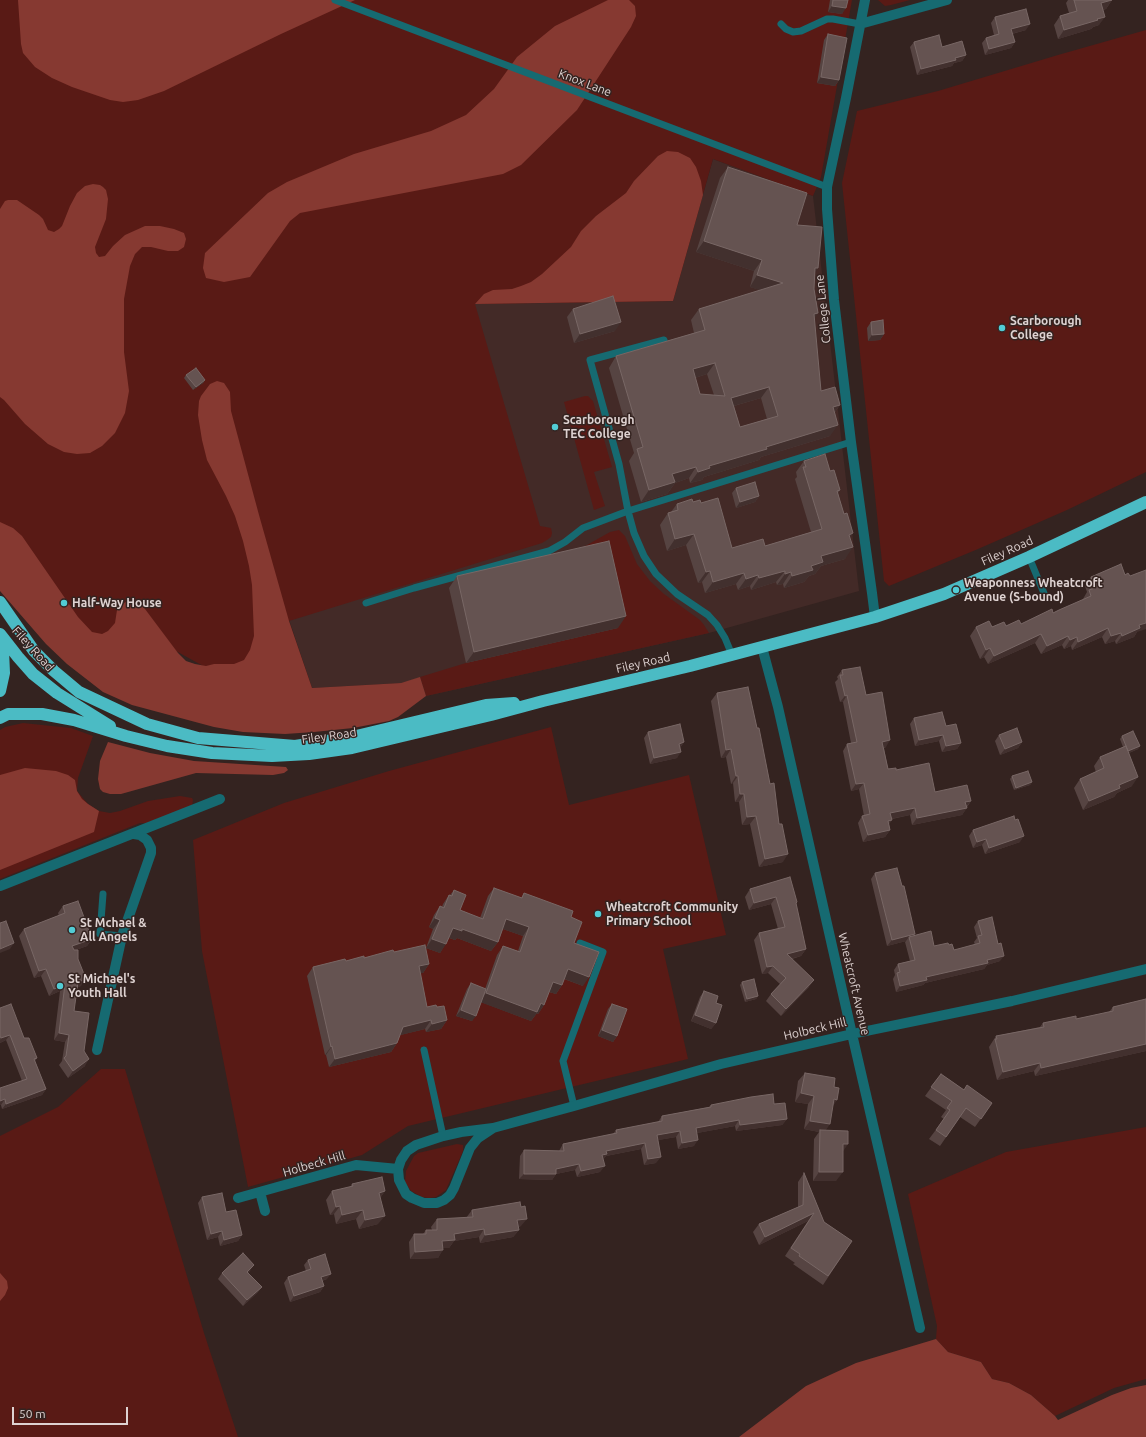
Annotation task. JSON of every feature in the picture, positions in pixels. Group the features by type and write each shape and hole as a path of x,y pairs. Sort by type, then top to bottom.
{"highway":[{"name":"Filey Road","path":"0,718 8,714 42,714 74,720 126,736 167,746 212,753 272,756 309,754 352,748 732,655 875,617 933,598 1029,557 1146,502"},
{"path":"0,602 34,651 54,671 79,692 147,724 198,738 295,746 352,737 486,705 543,701"},
{"name":"Filey Road","path":"0,634 33,674 57,693 126,736"},
{"name":"Filey Road","path":"0,640 3,650 4,673 0,690"}],"street":[{"name":"College Lane","path":"864,0 827,187 827,209 834,300 851,442 875,617"},
{"path":"860,24 947,0"},
{"name":"Wheatcroft Avenue","path":"762,647 778,707 920,1328"},
{"path":"0,886 220,799"},
{"path":"97,1050 122,936 151,853 151,848 147,840 134,834"},
{"name":"Holbeck Hill","path":"493,1128 478,1138 470,1148 454,1188 447,1197 437,1203 424,1203 406,1194 399,1180 398,1170 401,1160 407,1151 416,1145 443,1136 493,1128 721,1064 852,1034 1012,1001 1146,970"},
{"name":"Holbeck Hill","path":"238,1198 356,1165 398,1170"},
{"path":"260,1192 265,1211"}],"lane":[{"name":"Knox Lane","path":"334,0 827,187"},
{"path":"781,24 786,29 793,32 801,31 827,19 860,24"},
{"path":"664,340 590,360 619,464 628,512 634,533 644,556 656,574 677,594 708,615 717,625 725,638 732,655"},
{"path":"366,603 414,588 550,551 583,528 628,512 851,442"},
{"path":"1029,557 1046,598"},
{"path":"103,894 100,934 122,936"},
{"path":"574,1106 563,1061 603,952 580,943"},
{"path":"424,1050 443,1136"}],"shaded area":[{"path":"0,0 852,0 821,177 813,196 713,159 673,301 475,304 540,526 551,528 551,537 542,543 289,621 312,688 225,678 145,634 106,645 62,622 0,534"},
{"path":"18,0 355,0 164,91 138,100 123,102 110,100 72,87 52,78 35,67 23,53"},
{"path":"608,0 629,0 635,6 636,16 631,27 577,110 521,165 503,174 300,213 290,221 250,277 224,282 206,278 203,268 205,253 268,193 287,182 354,154 431,131 466,115 494,89 517,57 555,26"},
{"path":"878,0 910,0 885,6"},
{"name":"Scarborough College","path":"1146,30 1146,472 1067,510 889,586 884,581 842,183 857,111 938,91"},
{"path":"667,151 678,152 690,158 696,167 701,181 703,195 673,301 475,304 484,294 493,290 512,289 521,286 531,282 542,274 571,247 581,231 596,216 626,193 634,181 658,156"},
{"path":"713,159 813,196 859,591 709,633 426,696 420,678 401,683 312,688 210,385 475,304 673,301"},
{"path":"93,184 100,185 106,190 108,199 106,219 95,247 96,253 99,257 105,256 125,235 145,226 160,226 174,229 184,233 186,239 184,247 178,251 142,247 135,254 130,266 124,299 124,352 129,391 125,413 115,433 102,446 90,453 77,454 64,452 48,444 25,424 0,397 0,209 5,201 17,200 39,215 43,219 48,230 54,232 62,226 77,193 85,186"},
{"path":"217,381 224,383 230,392 231,411 259,515 289,621 312,688 401,683 420,677 426,696 398,717 389,721 353,728 285,734 243,732 214,727 132,705 103,692 67,664 46,644 0,591 0,522 13,528 22,536 78,617 92,632 102,634 108,631 115,623 117,610 121,605 129,600 135,600 142,605 178,653 186,661 206,666 214,664 234,664 244,660 250,650 254,636 252,585 249,566 235,516 207,460 198,415 201,396 210,384"},
{"path":"588,396 593,401 612,467 594,472 605,506 594,510 564,402"},
{"path":"619,530 625,536 637,564 650,581 664,594 700,620 709,633 426,696 420,677 466,663 580,549 610,532"},
{"path":"23,723 71,728 93,736 78,778 77,791 88,804 99,811 110,813 148,801 180,796 192,798 192,806 147,823 140,823 0,879 0,730 5,727"},
{"path":"551,727 569,805 689,775 726,935 663,949 688,1059 408,1126 362,1155 248,1187 202,951 193,840 284,803 389,771"},
{"path":"108,742 150,753 194,761 286,767 288,770 284,773 273,775 196,773 121,794 110,794 103,792 100,789 98,779 100,761"},
{"path":"25,768 56,771 68,775 75,780 77,791 82,799 99,811 94,832 0,870 0,775"},
{"path":"101,1069 125,1069 204,1333 238,1437 0,1437 0,1136 58,1107"},
{"path":"1146,1127 1146,1379 1114,1388 1055,1416 1031,1395 1009,1383 992,1379 981,1362 948,1352 936,1339 937,1326 908,1194 1006,1152"},
{"path":"457,1144 463,1145 463,1151 446,1190 436,1197 429,1198 422,1197 411,1191 405,1182 406,1171 414,1156 418,1153"},
{"path":"0,1273 7,1281 8,1288 0,1301"},
{"path":"936,1339 948,1352 981,1362 992,1379 1009,1383 1031,1395 1058,1420 1112,1395 1131,1388 1146,1385 1146,1437 739,1437 806,1386 856,1363"}],"building":[{"path":"833,0 848,0 846,8 832,6"},
{"path":"1074,0 1112,0 1101,3 1105,17 1064,30 1060,16 1077,11"},
{"path":"1026,9 1030,24 1011,29 1015,42 989,49 986,38 999,34 995,17"},
{"path":"828,34 847,38 839,80 821,77"},
{"path":"939,35 942,47 962,41 966,55 955,58 956,60 921,69 914,42"},
{"path":"728,167 807,193 797,225 822,227 818,268 815,268 814,289 818,313 814,314 821,391 835,387 840,405 833,407 838,425 766,447 767,449 709,466 710,468 698,472 696,467 672,474 675,482 649,490 637,449 643,447 616,356 705,330 699,309 783,283 757,275 762,260 704,241","holes":["715,363 725,396 700,394 693,369","769,387 778,416 740,427 731,398"]},
{"path":"613,296 621,322 580,334 573,309"},
{"path":"883,320 884,334 872,335 871,322"},
{"path":"196,368 205,380 196,387 186,375"},
{"path":"825,454 830,471 834,470 840,490 837,491 844,514 847,513 853,533 849,535 853,547 821,556 823,562 811,566 813,570 792,576 791,572 785,574 785,571 759,578 758,575 746,579 744,573 713,582 710,571 706,572 694,534 675,539 668,513 678,510 677,504 692,499 693,502 700,500 701,503 718,498 732,548 763,539 765,546 822,529 803,467 806,467 804,461"},
{"path":"755,482 759,496 740,502 736,488"},
{"path":"609,541 626,616 474,652 457,576"},
{"path":"1121,564 1125,575 1128,573 1130,576 1146,570 1146,623 1139,625 1140,628 1122,636 1121,633 1111,636 1108,628 1078,642 1077,637 1070,640 1068,636 1047,646 1041,634 994,656 990,648 986,650 976,627 989,621 992,627 1004,622 1006,626 1019,620 1021,624 1052,609 1053,613 1091,596 1089,590 1095,588 1091,577"},
{"path":"860,667 866,695 882,692 890,740 882,742 888,769 896,768 896,770 929,763 935,792 967,785 971,801 965,802 967,808 917,818 915,808 890,813 892,820 888,821 890,830 868,835 862,816 870,814 864,783 856,784 847,744 857,742 847,695 845,696 840,675 843,675 842,670"},
{"path":"748,687 757,728 759,728 770,784 774,783 779,824 782,824 788,854 765,859 756,816 747,817 744,794 740,794 738,776 736,776 731,749 726,750 717,693"},
{"path":"942,712 946,726 956,724 961,743 946,746 943,735 919,740 914,718"},
{"path":"680,724 684,742 679,744 681,752 654,758 648,732"},
{"path":"1017,728 1022,742 1005,749 999,735"},
{"path":"1133,731 1140,746 1128,751 1122,736"},
{"path":"1126,746 1138,777 1119,785 1120,788 1089,801 1080,779 1104,768 1100,757"},
{"path":"1028,771 1032,782 1016,788 1012,776"},
{"path":"1014,816 1015,820 1018,819 1024,836 989,848 986,839 977,842 973,830"},
{"path":"897,868 902,886 904,886 915,934 892,940 875,873"},
{"path":"790,877 797,902 806,949 787,954 814,980 786,1009 771,994 786,978 773,966 767,967 759,933 785,927 776,897 754,903 750,889"},
{"path":"494,888 522,898 524,893 573,911 571,917 582,922 574,943 599,952 589,977 568,969 562,985 553,982 544,1005 541,1003 537,1012 486,993 503,946 520,952 529,927 506,919 498,942 462,929 462,931 453,928 446,944 432,939 440,920 435,918 440,906 444,908 449,895 452,896 454,890 466,895 460,910 483,919"},
{"path":"78,901 92,939 72,946 74,950 78,950 78,959 86,979 78,982 74,1011 89,1013 84,1051 89,1059 73,1071 64,1058 66,1056 69,1035 59,1033 65,984 54,989 46,969 39,971 24,929 65,913 63,906"},
{"path":"992,917 998,944 1001,943 1004,956 987,960 988,963 926,977 927,980 900,986 897,973 900,972 898,964 915,960 909,937 931,931 934,946 948,943 949,945 952,944 954,950 980,943 978,936 982,935 978,921"},
{"path":"6,921 14,943 0,949 0,923"},
{"path":"425,945 429,964 419,966 427,1007 436,1005 437,1007 444,1006 447,1020 432,1024 431,1020 403,1027 397,1043 335,1059 313,967 345,959 346,961 364,956 364,958 393,950 394,952"},
{"path":"754,979 758,996 747,999 742,982"},
{"path":"471,983 486,989 476,1016 461,1010"},
{"path":"704,991 718,996 716,1003 722,1005 716,1023 695,1015"},
{"path":"1146,999 1146,1044 1041,1068 1040,1063 1003,1072 995,1039 997,1039 996,1036 1044,1027 1043,1023 1076,1016 1076,1019 1113,1011 1113,1007"},
{"path":"11,1004 24,1038 29,1038 37,1058 34,1059 46,1089 6,1104 5,1099 0,1101 0,1088 27,1079 10,1035 1,1038 0,1036 0,1008"},
{"path":"612,1004 627,1009 617,1036 602,1030"},
{"path":"805,1073 835,1078 834,1087 839,1088 837,1100 834,1099 830,1124 810,1121 814,1096 801,1093"},
{"path":"941,1074 964,1090 967,1085 992,1103 981,1119 966,1108 946,1137 936,1130 950,1110 947,1108 952,1101 931,1087"},
{"path":"773,1094 774,1104 785,1103 787,1119 740,1125 739,1120 696,1128 698,1140 682,1143 680,1131 657,1135 661,1157 648,1159 645,1143 606,1151 607,1154 602,1155 605,1166 581,1171 579,1164 556,1169 556,1174 524,1174 524,1150 564,1151 563,1144 617,1133 616,1130 662,1121 662,1116 711,1107 711,1105 751,1097"},
{"path":"820,1130 848,1131 848,1144 843,1144 843,1172 819,1172"},
{"path":"804,1173 824,1222 852,1241 828,1276 799,1256 800,1254 791,1248 814,1213 765,1237 759,1224 803,1205"},
{"path":"382,1177 385,1191 379,1193 385,1216 365,1220 363,1210 342,1215 340,1206 336,1207 332,1191 353,1186 352,1184"},
{"path":"222,1193 226,1212 236,1210 242,1235 224,1240 222,1231 211,1234 202,1197"},
{"path":"520,1202 521,1207 525,1206 527,1219 517,1220 519,1230 485,1235 484,1229 454,1234 455,1240 442,1241 443,1250 415,1252 414,1234 426,1234 426,1230 437,1230 437,1219 473,1217 472,1210"},
{"path":"243,1253 254,1265 247,1272 262,1287 247,1300 222,1273"},
{"path":"325,1254 331,1274 321,1277 324,1286 294,1296 288,1277 311,1269 308,1260"}],"place":[{"name":"Scarborough College","path":"1002,328"},
{"name":"Scarborough TEC College","path":"555,427"},
{"name":"Weaponness Wheatcroft Avenue (S-bound)","path":"956,590"},
{"name":"Half-Way House","path":"64,603"},
{"name":"Wheatcroft Community Primary School","path":"598,914"},
{"name":"St Mchael & All Angels","path":"72,930"},
{"name":"St Michael's Youth Hall","path":"60,986"}]}
